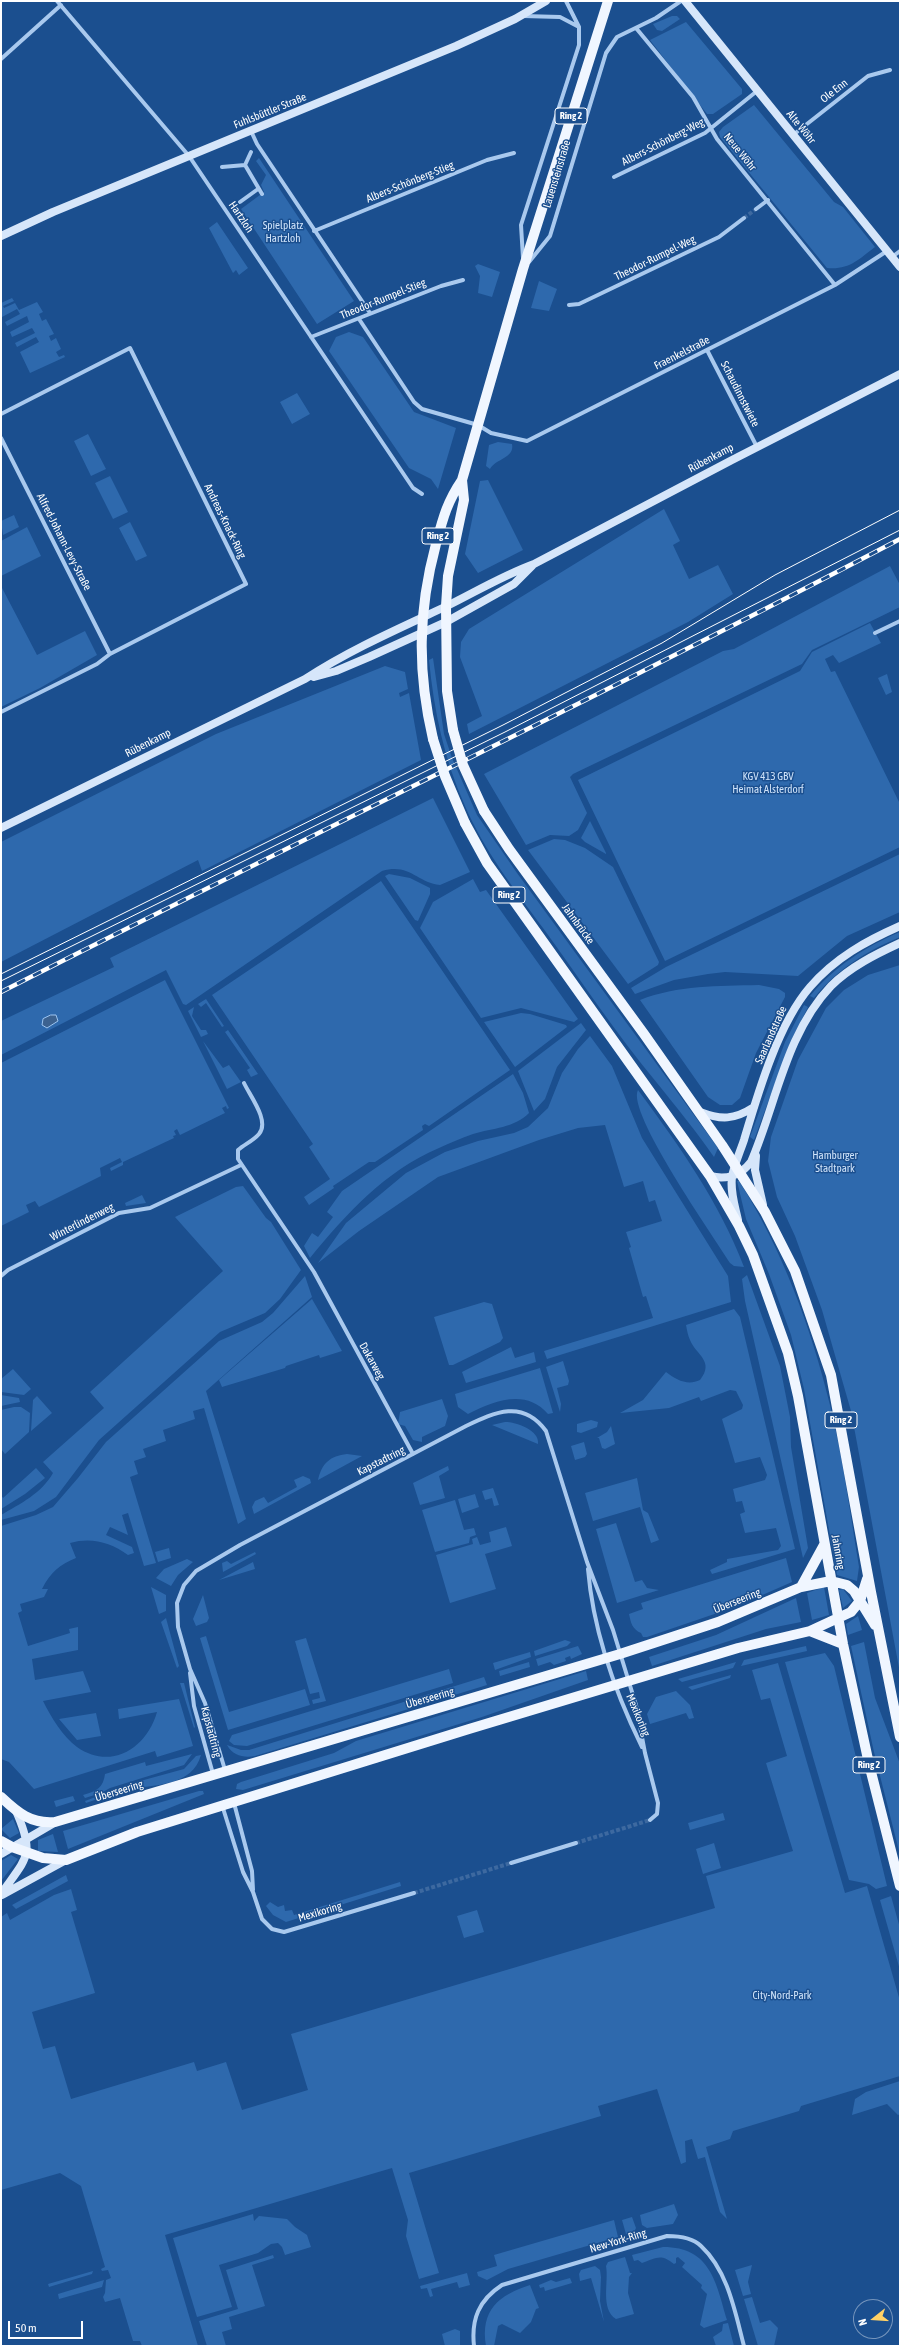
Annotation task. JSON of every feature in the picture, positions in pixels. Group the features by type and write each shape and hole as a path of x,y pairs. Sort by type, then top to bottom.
{"main road":[{"name":"Lauensteinstraße","path":"421,634 422,617 430,569 450,498 462,480 523,269 608,1"},
{"name":"Lauensteinstraße","path":"446,622 448,576 464,500 462,480"},
{"name":"Jahnbrücke","path":"446,622 447,696 453,730 463,765 484,811 508,849 700,1112 736,1172 765,1212"},
{"name":"Ring 2","path":"421,634 425,692 433,739 445,776 465,823 487,863 618,1049 710,1176 739,1226"},
{"name":"Ring 2","path":"765,1212 795,1271 831,1374 867,1574 900,1737"},
{"name":"Jahnring","path":"739,1226 771,1301 788,1353 798,1396 843,1644 869,1764 900,1886"},
{"path":"801,1587 824,1545"},
{"path":"1,1841 12,1847 43,1858 66,1860 138,1832 234,1801 628,1680 738,1648 810,1631 851,1612 860,1602 867,1574"},
{"path":"831,1580 847,1584 878,1631"},
{"name":"Überseering","path":"55,1822 620,1654 718,1622 801,1587 831,1580"},
{"path":"810,1631 843,1644"},
{"path":"1,1797 16,1812 34,1821 55,1822"}],"street":[{"name":"Hartzloh","path":"57,1 189,156 413,488 422,494"},
{"name":"Fuhlsbüttler Straße","path":"1,236 53,212 456,46 521,16 546,1"},
{"name":"Lauensteinstraße","path":"523,269 521,225 579,45 579,27 566,1"},
{"name":"Lauensteinstraße","path":"523,269 550,236 606,53 617,37 636,28 681,1"},
{"name":"Alte Wöhr","path":"685,1 900,267"},
{"path":"1,59 61,5"},
{"path":"521,16 560,17 579,27"},
{"name":"Neue Wöhr","path":"636,28 693,97 711,128 835,285"},
{"name":"Ole Enn","path":"793,135 868,76 890,70"},
{"name":"Albers-Schönberg-Weg","path":"614,178 700,136 757,91"},
{"path":"251,131 257,144 370,313"},
{"path":"245,165 251,152"},
{"name":"Albers-Schönberg-Stieg","path":"314,231 487,160 514,153"},
{"path":"222,167 245,165"},
{"path":"245,165 262,194"},
{"path":"240,202 258,189"},
{"path":"756,209 768,200"},
{"name":"Theodor-Rumpel-Weg","path":"569,306 579,304 719,237 744,218"},
{"name":"Fraenkelstraße","path":"478,425 491,433 527,441 835,285 890,254 900,251"},
{"name":"Theodor-Rumpel-Stieg","path":"311,337 441,286 463,280"},
{"path":"359,319 414,402 422,409 478,425"},
{"name":"Andreas-Knack-Ring","path":"1,414 130,348 246,584 110,654 97,664 1,712"},
{"name":"Schaudinnstwiete","path":"708,350 757,447"},
{"name":"Rübenkamp","path":"1,828 305,679 332,662 514,571 534,564 900,374"},
{"name":"Alfred-Johann-Levy-Straße","path":"1,438 110,654"},
{"name":"Rübenkamp","path":"305,679 336,671 446,622 514,584 534,564"},
{"path":"875,633 900,621"},
{"name":"Saarlandstraße","path":"739,1226 732,1197 736,1172 754,1107 792,1014 808,989 830,966 852,949 900,926"},
{"path":"710,1176 725,1178 751,1162 795,1043 816,1006 832,986 847,973 900,942"},
{"path":"241,1165 237,1152 258,1136 263,1126 262,1119 244,1083"},
{"path":"700,1112 715,1118 728,1118 754,1107"},
{"path":"757,1147 755,1170 765,1212"},
{"name":"Winterlindenweg","path":"1,1276 8,1270 119,1213 150,1208 241,1165"},
{"name":"Dakarweg","path":"241,1165 316,1276 413,1454"},
{"name":"Kapstadtring","path":"226,1772 205,1703 190,1669 178,1627 177,1608 184,1585 196,1571 309,1507 494,1413 517,1411 535,1419 546,1431 587,1562 620,1654"},
{"name":"Kapstadtring","path":"587,1562 590,1591 607,1658"},
{"name":"Mexikoring","path":"620,1654 636,1706 645,1753 659,1808 655,1817 650,1820"},
{"name":"Mexikoring","path":"607,1658 624,1709 645,1753"},
{"name":"Kapstadtring","path":"190,1669 194,1706 213,1775"},
{"name":"Mexikoring","path":"234,1801 252,1871 253,1892"},
{"name":"Mexikoring","path":"222,1805 243,1872 253,1892 265,1923 272,1929 281,1932 414,1893"},
{"path":"1,1895 21,1868 28,1853 27,1838 16,1812"},
{"name":"Überseering","path":"1,1854 55,1822"},
{"path":"511,1863 576,1843"},
{"path":"1,1895 66,1860"},
{"name":"New-York-Ring","path":"474,2346 474,2324 480,2304 485,2298 502,2285 667,2236 683,2236 700,2245 716,2265 728,2289 744,2346"}],"green space":[{"path":"672,16 677,16 680,19 662,31 657,30 653,24"},
{"path":"686,22 742,89 742,94 713,114 707,114 650,40"},
{"path":"754,105 834,202 843,207 875,247 858,260 847,266 827,268 720,137 719,132 723,127"},
{"name":"Spielplatz Hartzloh","path":"259,158 354,301 317,324 241,209 264,192 261,185 266,175 256,161"},
{"path":"217,222 248,268 239,275 236,270 233,273 209,228"},
{"path":"478,264 500,272 492,297 478,293 480,276 475,266"},
{"path":"539,281 557,289 549,311 531,308"},
{"path":"12,298 14,301 3,306 4,308 15,303 19,310 37,302 43,312 39,314 42,321 46,319 54,334 49,336 51,341 56,338 61,349 56,352 59,357 64,355 65,357 30,373 20,352 39,342 36,337 17,347 15,343 35,333 32,328 12,337 10,332 29,322 27,316 7,326 5,322 20,314 17,309 2,317 1,303"},
{"path":"349,332 363,337 414,412 456,428 438,489 431,479 409,468 329,351 336,337"},
{"path":"297,393 310,414 292,424 280,402"},
{"path":"88,434 106,469 91,476 74,441"},
{"path":"498,442 512,444 512,449 508,455 490,469 486,466 489,445"},
{"path":"110,476 128,512 113,519 95,483"},
{"path":"488,480 523,550 478,573 465,554 480,481"},
{"path":"664,509 680,541 673,545 689,579 718,565 733,594 688,622 469,734 467,724 482,716 460,657 461,642 469,629"},
{"path":"14,515 19,527 3,535 1,521"},
{"path":"130,522 147,556 136,561 119,528"},
{"path":"27,527 41,556 1,576 1,541"},
{"path":"890,566 900,585 900,607 812,650 802,664 573,774 570,777 587,813 578,830 569,836 550,835 526,845 484,774 723,651 734,649"},
{"path":"1,586 37,655 85,631 97,655 40,688 1,707"},
{"name":"KGV 413 GBV Heimat Alsterdorf","path":"870,623 881,643 839,663 833,655 825,659 831,672 835,671 900,804 900,847 665,961 578,780 800,671 812,652"},
{"path":"433,658 444,734 452,758 477,815 517,873 718,1148 714,1157 613,1026 490,854 465,806 451,771 441,734 434,698 429,660"},
{"path":"385,666 405,672 408,689 399,693 400,697 409,693 421,760 202,871 198,860 1,962 1,842 216,734"},
{"path":"887,674 892,692 886,695 878,678"},
{"path":"433,798 470,872 440,885 425,881 407,871 392,869 382,871 186,1005 183,1004 166,970 1,1055 1,1021 114,967 110,958"},
{"path":"590,821 606,854 585,842 581,838"},
{"path":"554,839 565,840 585,848 613,867 659,962 658,965 628,984 528,850"},
{"path":"900,854 900,912 847,936 798,976 725,972 674,980 635,994 631,988 666,967"},
{"path":"389,874 410,878 430,888 430,894 418,921 415,920 385,876"},
{"path":"473,879 480,892 486,890 578,1019 574,1022 521,1008 481,1018 420,928 433,902"},
{"path":"381,881 510,1070 429,1126 425,1124 422,1126 423,1130 375,1162 369,1162 333,1186 334,1188 309,1205 304,1197 330,1179 309,1147 313,1144 212,995"},
{"path":"900,932 900,937 876,948 853,962 832,978 814,998 810,996 830,975 851,958"},
{"name":"Hamburger Stadtpark","path":"900,965 900,1673 851,1411 822,1310 795,1236 777,1197 768,1161 771,1137 798,1060 826,1008 844,990 868,975"},
{"path":"165,980 229,1108 227,1109 226,1106 222,1108 225,1113 180,1135 177,1129 174,1131 176,1135 173,1136 174,1138 123,1162 123,1165 111,1171 110,1168 122,1162 120,1158 100,1168 101,1176 39,1207 35,1201 26,1205 29,1212 1,1226 1,1063"},
{"path":"759,985 779,989 785,993 785,997 756,1053 740,1098 732,1105 720,1105 708,1097 640,1000 669,991 698,987"},
{"path":"206,999 224,1026 222,1027 206,1003 201,1007 198,1004"},
{"path":"804,1005 808,1007 790,1043 754,1140 750,1137 785,1042"},
{"path":"194,1007 192,1016 201,1030 206,1030 208,1034 201,1037 188,1011"},
{"path":"521,1013 530,1014 566,1025 567,1027 515,1067 484,1022"},
{"path":"581,1023 586,1030 557,1067 545,1099 534,1111 518,1071"},
{"path":"228,1030 258,1074 251,1077 247,1070 250,1068 225,1032"},
{"path":"590,1036 612,1066 642,1138 728,1276 731,1302 547,1359 544,1351 653,1318 646,1296 643,1297 626,1232 662,1221 655,1200 649,1202 643,1181 624,1187 605,1125 578,1128 539,1140 438,1177 359,1231 318,1263 346,1223 406,1173 445,1152 478,1141 514,1133 528,1127 548,1108 562,1073 578,1049"},
{"path":"203,1041 223,1068 229,1065 241,1082 227,1089"},
{"path":"513,1074 523,1093 529,1113 517,1122 510,1125 473,1134 451,1142 419,1157 384,1181 368,1195 338,1225 310,1258 304,1246 312,1233 318,1237 333,1217 327,1212 342,1191"},
{"path":"638,1090 668,1131 697,1175 723,1220 744,1267 734,1266 730,1263 674,1175 645,1123 638,1103"},
{"path":"737,1181 739,1181 754,1207 782,1261 794,1289 814,1347 835,1425 843,1465 859,1567 857,1581 837,1575 804,1389 791,1335 769,1274 746,1219"},
{"path":"243,1186 266,1218 271,1222 301,1270 280,1299 265,1313 220,1332 99,1440 56,1497 34,1511 1,1520 1,1515 16,1507 37,1492 48,1480 53,1473 43,1462 104,1408 90,1392 223,1271 175,1217 236,1187"},
{"path":"142,1195 146,1203 126,1206 125,1203"},
{"path":"747,1275 780,1366 790,1417 791,1447 808,1548 803,1558 745,1301 742,1279"},
{"path":"305,1276 312,1297 206,1391 246,1519 238,1524 204,1408 193,1411 195,1419 163,1430 166,1441 143,1449 146,1457 134,1461 138,1474 130,1477 156,1563 144,1566 128,1513 122,1515 128,1535 110,1527 106,1535 132,1547 134,1553 128,1555 114,1547 100,1542 78,1541 70,1543 76,1558 60,1566 48,1578 42,1589 48,1589 44,1597 20,1604 22,1611 18,1613 28,1646 70,1633 69,1629 78,1627 78,1650 32,1659 35,1680 83,1671 91,1692 43,1701 58,1726 72,1743 90,1754 102,1757 115,1756 126,1752 145,1736 152,1725 157,1712 119,1719 118,1709 179,1699 193,1746 157,1757 155,1751 34,1789 9,1762 1,1759 1,1526 36,1515 53,1507 106,1442 219,1341 262,1322 273,1313"},
{"path":"312,1299 342,1351 320,1358 319,1355 286,1366 285,1368 222,1387 219,1380"},
{"path":"484,1302 492,1304 503,1338 500,1342 453,1365 449,1365 434,1317"},
{"path":"734,1309 740,1317 795,1549 712,1574 710,1570 727,1562 727,1559 778,1550 781,1546 776,1528 745,1533 740,1514 745,1512 742,1501 736,1502 733,1489 765,1480 767,1475 760,1457 735,1463 722,1419 742,1409 743,1405 736,1391 730,1390 701,1401 699,1397 669,1408 620,1413 643,1400 666,1372 682,1381 696,1382 700,1380 706,1368 705,1363 690,1340 686,1325"},
{"path":"511,1347 515,1358 534,1352 536,1362 466,1383 462,1372"},
{"path":"563,1361 569,1381 568,1385 557,1388 561,1404 560,1412 546,1367"},
{"path":"540,1368 553,1413 548,1414 539,1406 530,1401 520,1399 498,1401 468,1414 458,1407 455,1394"},
{"path":"13,1369 31,1389 24,1395 1,1392 1,1379"},
{"path":"1,1395 19,1398 20,1402 1,1406"},
{"path":"37,1396 52,1413 31,1431 33,1400"},
{"path":"442,1399 448,1416 445,1426 422,1437 422,1442 413,1440 405,1426 398,1424 400,1412"},
{"path":"21,1407 30,1413 29,1432 5,1454 1,1449 1,1410"},
{"path":"591,1420 598,1422 597,1427 581,1433 577,1432 577,1424"},
{"path":"505,1422 521,1425 531,1431 538,1439 538,1444 492,1425"},
{"path":"611,1426 615,1444 605,1449 602,1448 599,1438 597,1438 607,1432"},
{"path":"584,1442 587,1454 585,1457 575,1460 571,1446"},
{"path":"347,1454 362,1456 318,1480 324,1465 328,1461"},
{"path":"448,1466 449,1470 439,1476 445,1498 420,1505 413,1483"},
{"path":"36,1468 45,1478 25,1494 1,1509 1,1495 3,1498"},
{"path":"303,1476 310,1479 311,1483 254,1514 252,1507 255,1501 264,1497 268,1503 297,1487 294,1480"},
{"path":"637,1478 643,1510 648,1513 659,1540 651,1543 640,1507 593,1521 585,1493"},
{"path":"493,1488 499,1505 494,1506 492,1498 485,1500 482,1491"},
{"path":"475,1494 479,1507 462,1513 458,1499"},
{"path":"455,1500 464,1530 474,1528 476,1535 470,1537 469,1543 435,1552 422,1510"},
{"path":"616,1523 635,1582 642,1580 647,1588 659,1590 617,1603 596,1529"},
{"path":"506,1527 512,1546 485,1554 496,1589 450,1603 436,1555 473,1544 472,1539 477,1537 480,1545 491,1542 489,1532"},
{"path":"169,1548 171,1558 158,1562 155,1552"},
{"path":"255,1552 256,1554 223,1572 222,1563 227,1561 231,1564"},
{"path":"786,1558 792,1582 735,1607 647,1637 643,1637 631,1623 629,1614 643,1609 641,1603"},
{"path":"187,1559 193,1562 178,1575 171,1586 156,1578 164,1569"},
{"path":"253,1562 255,1569 219,1580"},
{"path":"151,1587 166,1595 166,1611 159,1614"},
{"path":"824,1587 829,1615 812,1620 807,1593"},
{"path":"843,1589 852,1601 843,1608 839,1590"},
{"path":"203,1595 209,1618 207,1622 196,1626 193,1619"},
{"path":"796,1598 801,1622 766,1629 652,1666 649,1657 716,1635"},
{"path":"858,1616 862,1630 848,1635 846,1624"},
{"path":"166,1618 179,1666 177,1668 161,1622"},
{"path":"206,1636 229,1712 305,1689 310,1705 228,1730 200,1638"},
{"path":"306,1638 326,1701 313,1704 312,1700 320,1698 319,1692 310,1694 295,1641"},
{"path":"565,1640 571,1642 567,1646 535,1656 534,1651"},
{"path":"864,1642 875,1698 900,1764 900,1855 874,1752 851,1646"},
{"path":"578,1646 582,1654 571,1659 570,1656 565,1658 566,1661 554,1665 550,1662 538,1666 536,1659"},
{"path":"806,1646 807,1651 741,1666 744,1660"},
{"path":"530,1652 531,1657 495,1670 493,1663"},
{"path":"825,1653 834,1666 887,1886 876,1889 869,1884 849,1880 785,1662"},
{"path":"529,1662 530,1667 500,1676 499,1671"},
{"path":"736,1662 733,1668 682,1682 678,1679"},
{"name":"City-Nord-Park","path":"778,1663 845,1893 867,1886 900,2001 900,2076 801,2106 799,2111 733,2131 730,2139 706,2147 727,2219 720,2212 705,2157 698,2159 692,2139 685,2141 686,2162 681,2164 657,2089 598,2106 601,2116 409,2173 439,2273 419,2279 406,2236 408,2220 392,2168 165,2235 198,2346 142,2346 140,2341 133,2341 120,2298 105,2302 103,2297 105,2293 106,2280 111,2278 108,2270 102,2271 101,2269 105,2267 81,2186 60,2173 1,2190 1,1917 7,1913 10,1920 54,1895 71,1889 77,1910 71,1912 95,1993 32,2012 43,2049 55,2046 71,2099 194,2062 197,2071 226,2062 242,2110 308,2090 291,2034 715,1908 706,1876 793,1851 766,1763 787,1756 770,1698 761,1700 752,1670"},
{"path":"449,1669 453,1683 247,1746 234,1745 229,1741 232,1735"},
{"path":"586,1671 588,1680 482,1717 243,1790 236,1789 237,1784 241,1782 334,1753 356,1741"},
{"path":"731,1675 730,1678 692,1690 688,1687"},
{"path":"484,1677 487,1685 255,1756 247,1757 236,1754 229,1749 227,1745 241,1750 249,1750"},
{"path":"180,1683 184,1683 194,1728"},
{"path":"676,1691 690,1705 694,1718 689,1719 686,1713 650,1724 647,1714 656,1697"},
{"path":"96,1713 101,1736 77,1740 59,1719"},
{"path":"192,1754 184,1765 110,1788 101,1793 85,1798 83,1795 92,1792 101,1786 105,1774 145,1762 146,1766"},
{"path":"201,1755 197,1765 190,1773 173,1782 131,1789 86,1803 85,1801 133,1783 184,1769 196,1756"},
{"path":"203,1791 204,1794 68,1849 63,1831"},
{"path":"73,1796 75,1801 56,1807 54,1801"},
{"path":"723,1813 725,1820 690,1830 688,1823"},
{"path":"13,1819 19,1833 10,1838 1,1829"},
{"path":"53,1834 58,1852 38,1851 38,1840"},
{"path":"714,1843 721,1868 703,1874 696,1849"},
{"path":"11,1855 18,1859 1,1881 1,1861"},
{"path":"66,1875 68,1881 16,1909 12,1905"},
{"path":"400,1882 401,1886 286,1922 273,1915 266,1906 270,1902 278,1907 284,1905 285,1911 292,1910 294,1915"},
{"path":"891,1896 900,1928 900,1970 880,1900"},
{"path":"477,1910 484,1932 464,1938 457,1916"},
{"path":"900,2081 900,2114 898,2115 887,2104 852,2115 855,2099 866,2092"},
{"path":"674,2204 678,2215 673,2224 647,2228 642,2225 640,2215"},
{"path":"253,2214 254,2221 259,2216 287,2219 295,2227 307,2235 311,2247 285,2255 282,2247 278,2243 271,2244 258,2253 219,2265 232,2307 197,2317 173,2238"},
{"path":"632,2217 636,2228 634,2232 626,2234 622,2220"},
{"path":"614,2220 618,2237 508,2269 487,2280 478,2276 477,2272 497,2266 494,2255"},
{"path":"663,2247 679,2249 692,2253 701,2260 715,2281 727,2320 704,2328 700,2325 707,2294 701,2288 702,2285 682,2267 685,2263 678,2257 676,2258 676,2263 674,2264 665,2258 655,2258 642,2263 638,2260 634,2261 632,2255"},
{"path":"273,2255 274,2258 252,2265 265,2306 229,2317 232,2329 222,2332 226,2346 207,2346 199,2321 238,2309 226,2270"},
{"path":"625,2257 630,2273 632,2273 629,2277 628,2293 634,2314 616,2319 611,2315 608,2309 606,2295 606,2266 608,2262"},
{"path":"752,2265 748,2282 751,2294 743,2296 735,2270"},
{"path":"595,2266 600,2270 600,2301 604,2322 591,2278 580,2281 579,2274 581,2270"},
{"path":"93,2271 92,2274 49,2287 48,2284"},
{"path":"467,2273 470,2285 459,2288 457,2282 431,2289 433,2296 430,2297 427,2288 421,2289 420,2286"},
{"path":"570,2278 572,2283 545,2291 544,2287 540,2288 539,2285 551,2280 556,2282"},
{"path":"104,2280 102,2287 59,2299 58,2294"},
{"path":"530,2285 539,2308 536,2309 531,2322 520,2333 502,2324 498,2326 494,2346 486,2346 486,2323 494,2306 509,2294"},
{"path":"752,2297 760,2323 770,2320 778,2328 774,2346 758,2346 744,2299"},
{"path":"728,2323 734,2346 716,2346 713,2337 722,2331 723,2324"},
{"path":"455,2329 460,2331 460,2346 445,2346 442,2334"}],"shaded area":[{"path":"51,1015 56,1015 58,1021 47,1028 42,1025 43,1019"}],"tunnel":[{"path":"744,218 756,209"},
{"path":"576,1843 650,1820"},
{"path":"414,1893 511,1863"}],"tram line":[{"path":"1,974 503,725 662,643 775,575 900,510"},
{"path":"1,981 505,732 900,530"}],"railway":[{"path":"1,992 564,711 900,539"}]}
